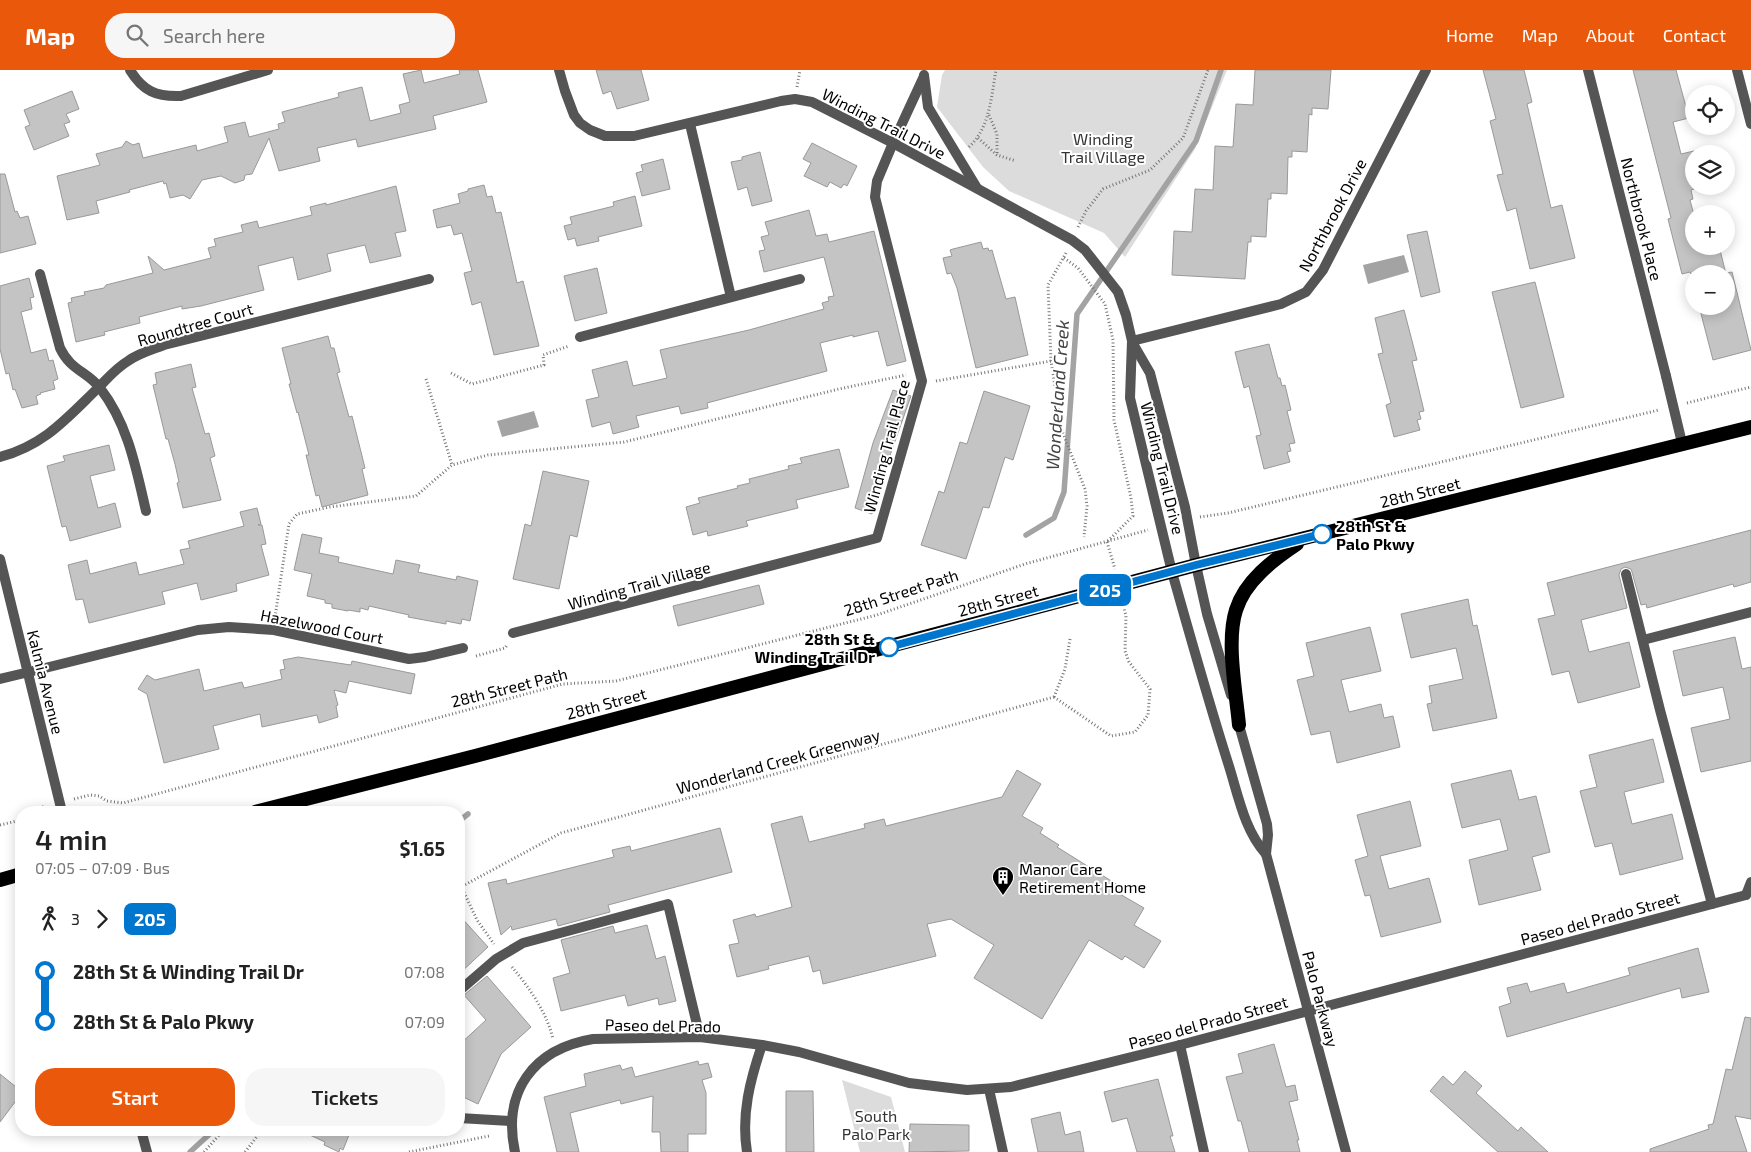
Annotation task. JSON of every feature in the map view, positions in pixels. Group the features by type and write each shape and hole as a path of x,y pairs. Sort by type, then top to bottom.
{"highway":[{"name":"28th Street","path":"279,806 475,756 1196,565 1751,426"},
{"path":"1239,724 1232,644 1236,611 1252,583 1262,572 1283,553 1305,538"},
{"path":"0,880 15,876"}],"street":[{"path":"130,70 137,82 150,92 166,97 181,96 268,70"},
{"name":"Winding Trail Drive","path":"559,70 564,91 574,114 590,130 605,136 634,136 690,124 762,105 795,99 812,102 894,143 1072,240 1085,250 1118,292 1126,315 1132,341 1130,398 1172,572"},
{"name":"Northbrook Drive","path":"1132,341 1281,304 1306,292 1323,270 1426,70"},
{"name":"Northbrook Place","path":"1588,70 1682,444"},
{"path":"1737,70 1751,124"},
{"path":"925,73 928,107 978,189"},
{"name":"Winding Trail Place","path":"773,565 876,538 922,381 875,197 877,181 925,73"},
{"path":"690,124 731,297"},
{"path":"40,274 60,348 65,359 100,386 121,422 128,440 146,511"},
{"name":"Roundtree Court","path":"0,457 28,448 46,436 60,425 112,373 127,361 142,353 164,345 429,279"},
{"path":"580,337 800,279"},
{"name":"Winding Trail Drive","path":"1132,341 1150,373 1188,518 1196,565"},
{"name":"Kalmia Avenue","path":"0,559 61,806"},
{"name":"Winding Trail Village","path":"513,633 773,565"},
{"name":"Palo Parkway","path":"1196,565 1207,614 1267,824 1266,854 1346,1152"},
{"name":"Palo Parkway","path":"1172,572 1209,703 1247,822 1257,844 1266,854"},
{"path":"1626,574 1712,904"},
{"path":"1643,640 1751,612"},
{"name":"Hazelwood Court","path":"0,680 198,630 240,626 274,630 409,659 463,648"},
{"name":"Paseo del Prado Street","path":"762,1045 799,1052 909,1083 967,1090 1011,1087 1180,1045 1746,895 1751,882"},
{"path":"465,986 496,959 523,943 668,904 700,1037"},
{"name":"Paseo del Prado","path":"514,1152 511,1121 521,1085 537,1064 556,1050 577,1042 593,1039 700,1037 762,1045"},
{"path":"747,1152 745,1139 746,1103 750,1079 762,1045"},
{"path":"1180,1045 1204,1152"},
{"path":"989,1089 1003,1152"},
{"path":"465,1118 511,1121"},
{"path":"143,1136 147,1152"}],"path":[{"path":"957,152 966,150 978,138 989,114 996,70"},
{"path":"1084,537 1085,488 1062,431 1051,361 1048,285 1064,258 1086,211 1103,189 1150,170 1183,138 1208,70"},
{"path":"989,114 996,134 997,155"},
{"path":"978,138 997,155 1016,161"},
{"path":"1064,258 1078,268 1105,304 1112,340 1114,420 1132,498 1133,516 1107,542 1126,616 1125,651 1129,662 1150,689 1148,715 1135,732 1111,736 1054,697 1065,669 1070,639"},
{"path":"452,373 472,384 544,365 543,355 566,347 580,337"},
{"path":"274,630 289,524 297,514 330,507 416,496 452,465 488,456 516,451 533,452 624,442 839,389 909,374 922,381 932,382 1051,361"},
{"path":"426,379 452,465"},
{"path":"1188,518 1228,513 1751,387"},
{"name":"28th Street Path","path":"46,806 90,795 99,796 106,801 123,803 563,684 616,681 877,615 1025,564 1161,525"},
{"path":"463,648 474,656 505,648 513,633"},
{"name":"Wonderland Creek Greenway","path":"465,885 562,833 1054,697"},
{"path":"0,825 15,821"},
{"path":"204,1152 218,1136"},
{"path":"245,1152 257,1136"},
{"path":"409,1152 487,1136 511,1136"}],"green space":[{"name":"Winding Trail Village","path":"945,70 1227,70 1195,149 1125,257 1104,233 1009,191 983,167 937,107 942,75"},
{"name":"South Palo Park","path":"842,1080 891,1097 905,1152 860,1152"}],"shaded area":[{"path":"1404,255 1409,272 1368,284 1363,265"},
{"path":"534,411 539,427 502,437 497,421"}],"building":[{"path":"421,70 424,83 460,74 459,70 478,70 487,102 433,116 436,129 358,147 356,139 317,148 320,161 279,171 269,138 252,174 245,175 244,180 235,183 221,176 202,180 190,199 183,195 170,198 166,183 164,184 163,181 96,201 99,213 67,220 57,176 100,165 96,154 122,147 126,141 133,145 139,143 143,158 196,145 197,151 228,142 224,127 245,122 249,137 279,129 278,124 285,122 282,112 339,97 338,93 362,87 370,121 401,113 399,105 410,102 403,74"},
{"path":"596,70 641,70 649,100 617,109 611,91 603,94"},
{"path":"1255,70 1331,70 1328,109 1312,108 1312,115 1309,114 1307,152 1292,151 1292,157 1288,157 1287,194 1271,193 1271,199 1268,199 1266,237 1251,236 1251,242 1248,242 1245,279 1172,275 1174,231 1192,232 1195,189 1213,190 1215,146 1233,147 1236,104 1253,105"},
{"path":"1483,70 1524,70 1532,102 1527,104 1551,208 1562,205 1575,258 1530,269 1516,208 1507,211 1497,175 1503,174 1490,121 1496,119"},
{"path":"1633,70 1676,70 1685,103 1685,119 1673,122 1681,154 1685,153 1685,195 1692,195 1693,199 1690,200 1691,205 1685,205 1685,255 1721,255 1724,265 1685,265 1685,273 1682,274 1668,219 1671,218"},
{"path":"72,91 79,109 66,114 70,122 64,124 69,136 34,150 25,127 30,125 24,110"},
{"path":"812,143 857,166 847,186 844,184 841,188 830,182 827,187 804,176 811,163 803,159"},
{"path":"760,152 772,201 752,206 747,187 738,190 731,162 742,160 742,157"},
{"path":"663,159 670,189 642,196 636,173 643,171 641,165"},
{"path":"0,174 5,174 15,212 17,211 20,218 28,216 36,244 0,253"},
{"path":"484,185 487,197 492,196 496,213 501,212 517,283 523,281 539,346 494,355 481,302 472,305 464,273 472,271 462,233 454,235 451,225 437,228 433,210 460,203 458,194"},
{"path":"396,186 406,231 395,233 401,256 370,263 365,245 327,254 331,271 298,280 293,257 258,266 264,290 201,306 182,309 182,306 139,317 140,323 104,332 105,335 76,342 68,303 72,302 71,298 85,295 84,292 104,288 106,285 153,273 148,256 164,270 211,258 208,248 216,246 214,239 243,232 241,225 257,221 259,228 312,215 310,207 326,203 326,205"},
{"path":"635,196 642,226 598,237 599,241 577,246 575,238 568,240 564,226 572,224 570,217 614,206 613,202"},
{"path":"809,210 816,236 827,234 829,242 874,231 906,361 887,366 878,331 853,337 853,335 820,343 827,371 707,403 708,408 681,414 679,406 636,416 639,427 613,434 610,422 592,427 586,400 599,397 592,370 627,361 633,386 667,378 660,350 749,330 824,309 822,303 829,301 828,297 834,296 824,257 764,272 759,251 765,250 761,237 769,235 765,222"},
{"path":"1427,231 1440,292 1421,297 1407,235"},
{"path":"981,242 983,249 988,248 989,251 992,250 1006,299 1015,297 1028,355 976,368 957,288 951,273 947,274 943,258 952,256 950,250"},
{"path":"597,268 607,313 575,321 564,276"},
{"path":"29,278 34,297 30,298 32,309 21,312 31,353 46,349 49,361 53,360 58,379 53,381 55,389 36,396 38,404 22,408 15,389 13,390 9,373 6,374 0,349 0,286"},
{"path":"1535,282 1564,397 1521,408 1492,292"},
{"path":"1735,284 1751,350 1713,360 1701,315 1735,315"},
{"path":"1404,310 1417,360 1412,361 1424,411 1419,412 1421,419 1417,420 1420,430 1394,437 1386,405 1391,403 1378,354 1383,353 1375,318"},
{"path":"328,336 331,348 334,348 340,372 337,373 349,417 352,416 365,468 362,469 368,495 322,507 319,495 316,496 306,455 309,455 289,384 291,384 282,348"},
{"path":"1269,344 1278,378 1280,378 1282,386 1285,385 1291,410 1287,411 1295,443 1289,444 1291,451 1287,452 1290,462 1264,469 1256,436 1261,435 1249,386 1244,388 1235,352"},
{"path":"191,364 196,387 192,388 205,434 209,433 215,456 210,458 221,500 183,508 175,464 168,439 166,439 153,385 157,384 155,373"},
{"path":"893,390 911,396 872,514 855,508 873,443"},
{"path":"984,391 1030,406 1013,460 1005,457 989,508 983,507 966,559 921,545 939,491 944,493 960,442 967,444"},
{"path":"109,445 115,470 90,476 98,508 115,503 121,527 70,541 66,526 62,527 47,466 65,461 63,456"},
{"path":"839,449 849,487 796,500 798,508 746,521 748,526 708,536 707,531 693,535 686,507 700,503 698,498 738,488 737,486 750,483 749,479 789,469 788,466 802,463 800,458"},
{"path":"543,471 589,481 577,537 570,535 559,589 513,579 525,524 531,526"},
{"path":"257,508 261,524 258,525 262,525 266,544 261,545 269,575 236,584 237,591 201,600 197,583 162,592 165,604 89,623 83,599 76,600 68,565 87,560 90,574 136,562 139,575 184,564 180,550 190,548 188,541 244,526 240,512"},
{"path":"1751,530 1751,582 1734,587 1733,584 1647,608 1646,604 1641,605 1631,569 1625,567 1621,569 1619,575 1627,608 1581,620 1589,652 1629,642 1640,687 1578,703 1569,671 1552,675 1538,619 1555,615 1547,583"},
{"path":"302,534 322,538 319,553 339,557 338,562 393,574 396,560 420,565 418,572 456,580 457,576 478,581 470,621 462,619 461,624 446,621 446,624 408,617 409,615 369,606 368,610 360,608 360,612 348,611 332,608 332,604 325,603 325,600 307,596 312,574 294,570"},
{"path":"759,585 764,604 678,626 673,606"},
{"path":"1468,599 1473,626 1477,625 1497,718 1433,731 1427,704 1432,703 1429,686 1463,679 1456,648 1411,658 1401,614"},
{"path":"1370,627 1381,671 1341,680 1349,712 1381,704 1384,718 1393,716 1400,747 1337,763 1330,731 1311,735 1297,680 1314,676 1306,643"},
{"path":"1735,637 1742,669 1751,667 1751,761 1701,772 1691,728 1730,719 1723,687 1683,696 1673,651"},
{"path":"298,657 351,665 352,661 415,674 411,694 349,681 346,693 334,690 338,705 336,706 338,717 319,723 317,715 262,727 260,714 213,726 219,749 164,763 147,694 138,689 147,675 155,680 199,669 204,691 242,682 244,688 282,679 280,670 285,669 283,660"},
{"path":"1653,739 1664,782 1624,792 1632,824 1672,814 1683,859 1620,875 1612,843 1595,847 1580,791 1597,787 1589,755"},
{"name":"Manor Care Retirement Home","path":"1017,770 1041,784 1022,816 1043,828 1040,833 1059,845 1057,847 1121,887 1118,893 1144,908 1134,925 1161,941 1144,968 1125,956 1122,960 1089,940 1042,1019 974,978 994,945 951,919 927,924 936,956 823,984 820,970 813,972 809,956 768,966 769,969 737,977 729,945 739,943 733,920 755,914 756,917 792,907 771,824 802,816 809,842 865,828 864,824 884,819 886,826 1002,797"},
{"path":"1511,770 1519,800 1536,796 1550,852 1532,857 1541,890 1479,905 1469,860 1508,850 1500,819 1462,828 1451,784"},
{"path":"1410,801 1421,846 1380,856 1389,889 1429,878 1441,922 1381,937 1370,895 1365,896 1355,860 1368,856 1357,815"},
{"path":"720,828 732,872 608,905 610,912 558,926 556,919 512,930 511,926 501,935 488,883 506,879 507,884 614,857 612,850 630,846 631,851"},
{"path":"465,922 488,947 465,968"},
{"path":"647,925 656,959 665,956 676,1001 659,1005 658,998 628,1006 625,995 561,1011 553,978 570,973 561,940 613,926 615,933"},
{"path":"1698,948 1709,992 1682,998 1680,988 1507,1037 1499,1007 1511,1003 1507,988 1527,983 1530,992 1564,983 1567,993 1630,975 1628,968"},
{"path":"487,976 531,1027 501,1054 478,1104 465,1098 465,1039 486,1020 465,994"},
{"path":"1745,1017 1751,1018 1751,1119 1735,1116 1747,1152 1650,1152 1650,1149 1709,1129 1708,1125 1713,1124 1726,1069 1732,1070"},
{"path":"1274,1044 1286,1087 1295,1085 1298,1100 1289,1102 1299,1140 1297,1140 1300,1152 1249,1152 1226,1077 1243,1073 1238,1054"},
{"path":"698,1061 699,1065 708,1063 712,1077 702,1080 706,1093 706,1134 688,1134 688,1152 661,1152 660,1132 652,1132 653,1096 621,1104 620,1100 570,1113 579,1152 557,1152 544,1097 586,1086 584,1074 620,1065 622,1070 632,1067 635,1077"},
{"path":"1465,1071 1482,1086 1476,1093 1518,1131 1521,1127 1548,1152 1498,1152 1430,1091 1443,1076 1453,1085"},
{"path":"0,1074 15,1086 15,1102 0,1122"},
{"path":"1158,1079 1173,1136 1170,1136 1175,1152 1137,1152 1127,1118 1112,1122 1104,1092"},
{"path":"786,1091 813,1091 814,1152 786,1152"},
{"path":"1060,1112 1065,1135 1080,1131 1084,1152 1038,1152 1031,1119"},
{"path":"910,1124 969,1125 969,1151 909,1152"},
{"path":"312,1136 349,1136 343,1150 340,1148 339,1152 324,1145 325,1142"}],"waterway":[{"name":"Wonderland Creek","path":"1026,535 1054,518 1064,492 1077,314 1196,141 1221,70"},
{"name":"Wonderland Creek","path":"190,1152 207,1136"}],"bus line":[{"name":"205","path":"889,647 1196,565 1322,534"}],"place":[{"name":"28th St & Palo Pkwy","path":"1322,534"},
{"name":"28th St & Winding Trail Dr","path":"889,647"},
{"name":"Manor Care Retirement Home","path":"1003,896"}]}
